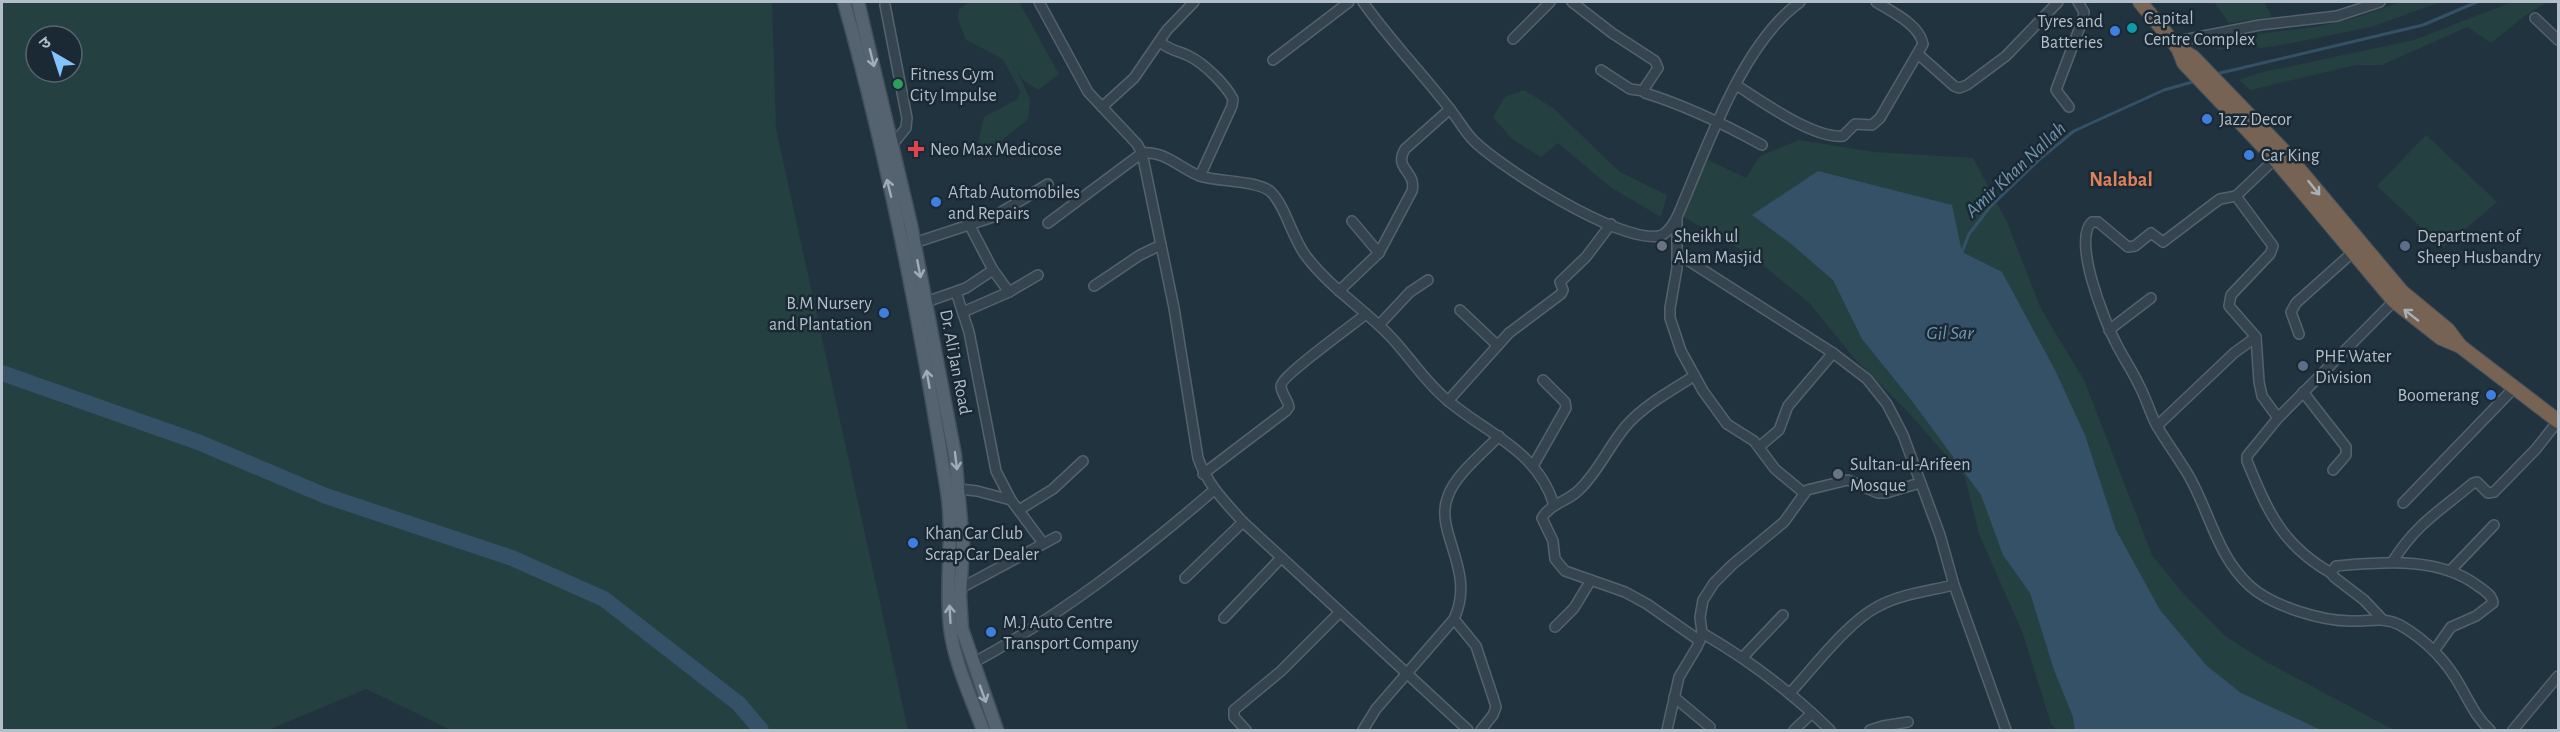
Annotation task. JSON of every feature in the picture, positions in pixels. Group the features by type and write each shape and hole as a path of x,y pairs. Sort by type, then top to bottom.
{"highway":[{"path":"2145,4 2188,60 2279,154 2329,216 2402,292 2448,330 2460,346"},
{"path":"2329,216 2352,253 2394,301 2441,338 2460,346 2558,421"}],"main road":[{"name":"Dr. Ali Jan Road","path":"844,2 866,79 912,287 950,517 949,611 953,644 983,730"},
{"name":"Dr. Ali Jan Road","path":"858,2 914,243 955,455 963,543 962,629 996,730"}],"street":[{"path":"1038,2 1088,92 1137,144 1142,153 1178,329 1198,458 1203,474 1243,522 1407,671 1468,730"},
{"path":"1102,107 1134,78 1167,30 1194,2"},
{"path":"1273,60 1349,2"},
{"path":"1363,2 1474,141 1513,172 1549,195 1611,224 1638,234 1659,236 1672,226 1677,217 1736,85 1772,27 1784,13 1800,2"},
{"path":"1513,39 1550,2"},
{"path":"1572,2 1612,33 1655,61 1658,68 1644,91"},
{"path":"1736,85 1818,131 1843,136 1855,124 1872,125 1876,123 1923,44 1918,34 1902,18 1876,2"},
{"path":"1918,54 1954,86 1959,88 1967,86 2006,56 2058,2"},
{"path":"2069,107 2056,90 2084,19 2084,12 2079,2"},
{"path":"2176,45 2260,25 2337,16 2380,2"},
{"path":"885,5 907,118 906,128 892,144"},
{"path":"2535,18 2559,40"},
{"path":"1160,42 1169,49 1198,62 1233,99 1232,106 1200,176"},
{"path":"1600,70 1630,89 1644,91 1719,121 1762,146"},
{"path":"1339,291 1379,253 1414,184 1400,157 1405,149 1450,109"},
{"path":"1048,223 1142,153 1159,155 1200,176 1263,188 1270,192 1304,254 1339,291 1378,325 1423,377 1448,401 1499,436 1533,466 1548,486 1554,505"},
{"path":"2279,154 2236,196 2213,204 2163,242 2151,233 2134,246 2128,247 2098,222 2092,222 2088,225 2085,236 2085,252 2109,330 2139,384 2157,426 2189,476 2222,549 2242,578 2253,588 2279,604 2331,619 2355,622 2383,620"},
{"path":"914,243 970,226 1008,209 1048,184"},
{"path":"2236,196 2273,246 2270,254 2231,295 2229,300 2232,310 2256,337 2262,396 2278,418"},
{"path":"1677,217 1678,254 1670,297 1670,318 1681,351 1694,376 1727,424 1748,437 1759,447 1775,469 1804,493"},
{"path":"1352,221 1379,253"},
{"path":"1448,401 1497,345 1523,321 1561,294 1563,290 1560,282 1586,257 1611,224"},
{"path":"970,226 993,270 1009,292"},
{"path":"1094,286 1140,255 1161,245"},
{"path":"2299,334 2291,312 2296,303 2352,253"},
{"path":"1678,254 1833,353 1867,380 1887,404 1903,435 1940,535 1954,585 2006,730"},
{"path":"926,302 975,283 993,270"},
{"path":"963,312 1009,292 1038,275"},
{"path":"1378,325 1410,292 1428,279"},
{"path":"956,292 963,312 993,463 1011,500 1043,543"},
{"path":"2109,330 2151,298"},
{"path":"2394,301 2278,418 2250,450 2247,462 2261,495 2290,543 2302,555 2331,573 2383,620 2410,632 2434,651 2452,672 2471,708 2490,730"},
{"path":"1460,310 1497,345"},
{"path":"1203,474 1286,411 1289,404 1281,388 1282,381 1366,314"},
{"path":"2157,426 2240,347 2256,337"},
{"path":"1759,447 1779,430 1788,406 1833,353"},
{"path":"1694,376 1650,406 1628,425 1584,485 1568,499 1554,505 1542,518 1553,541 1555,559 1565,571 1611,586 1647,604 1701,637 1743,657 1791,692 1830,730"},
{"path":"1533,466 1566,408 1565,402 1543,380"},
{"path":"2403,503 2515,387"},
{"path":"2303,392 2346,447 2346,455 2333,470"},
{"path":"2393,561 2406,540 2422,523 2473,483 2477,483 2488,493 2494,492 2536,449 2558,421"},
{"path":"1363,730 1376,708 1454,619 1459,608 1462,585 1460,570 1446,524 1447,496 1453,486 1499,436"},
{"path":"1018,510 1053,489 1083,461"},
{"path":"1667,730 1679,677 1701,637 1700,608 1714,583 1784,522 1804,493 1812,488 1848,480 1878,493 1920,483"},
{"path":"959,489 1011,500"},
{"path":"973,663 1027,632 1077,599 1214,490"},
{"path":"1185,578 1243,522"},
{"path":"2450,571 2494,525"},
{"path":"961,588 1056,537"},
{"path":"1224,618 1281,558"},
{"path":"2331,573 2336,566 2393,561 2450,571 2468,578 2494,600 2490,606 2476,616 2451,627 2434,651"},
{"path":"1555,627 1574,608 1591,580"},
{"path":"1791,692 1849,630 1876,607 1954,585"},
{"path":"1246,730 1234,717 1234,710 1281,671 1340,612"},
{"path":"1743,657 1783,615"},
{"path":"1454,619 1476,646 1494,697 1496,708 1481,730"},
{"path":"2513,730 2559,676"},
{"path":"1674,697 1710,727"},
{"path":"1794,730 1812,713"},
{"path":"1870,730 1908,722"}],"green space":[{"path":"2,2 772,2 776,129 908,730 451,730 366,689 268,730 2,730"},
{"path":"970,2 1019,2 1059,74 1038,90 1023,80 1016,68 1030,100 1028,119 998,143 981,149 978,144 984,117 1018,99 1020,91 1003,59 966,40 958,19 959,9"},
{"path":"2214,2 2264,2 2272,17 2229,23"},
{"path":"2401,2 2441,2 2371,27 2287,44 2262,48 2240,45 2220,50 2209,46 2245,36 2330,24"},
{"path":"2512,2 2548,2 2523,17 2491,43 2467,27 2382,65 2356,65 2250,90 2239,80 2259,73 2414,40"},
{"path":"1524,90 1553,108 1620,172 1667,195 1661,217 1610,187 1558,143 1541,157 1512,139 1493,117 1505,97"},
{"path":"2426,135 2497,202 2443,248 2377,186"},
{"name":"Gil Sar","path":"1799,140 1874,152 1973,158 2007,222 2041,309 2084,380 2152,555 2184,594 2226,637 2270,664 2394,730 2056,730 2051,724 2023,634 1979,534 1965,477 1909,413 1853,357 1810,304 1752,256 1682,216 1704,158 1746,178 1760,156"}],"water":[{"name":"Gil Sar","path":"1818,171 1952,205 1962,252 2002,272 2055,370 2085,435 2116,530 2160,610 2207,666 2241,693 2321,730 2075,730 2073,717 2054,670 2030,593 2003,555 1981,495 1912,401 1862,339 1833,280 1790,243 1752,215"}],"waterway":[{"name":"Amir Khan Nallah","path":"2216,74 2423,25 2477,2"},
{"name":"Amir Khan Nallah","path":"1962,252 1969,234 1990,207 2041,158 2074,131 2164,90 2196,81"},
{"path":"2,373 198,442 326,496 512,558 604,599 739,704 761,730"}],"place":[{"name":"Capital Centre Complex","path":"2132,28"},
{"name":"Tyres and Batteries","path":"2115,31"},
{"name":"Fitness Gym City Impulse","path":"898,84"},
{"name":"Jazz Decor","path":"2207,119"},
{"name":"Neo Max Medicose","path":"916,149"},
{"name":"Car King","path":"2249,155"},
{"name":"Aftab Automobiles and Repairs","path":"936,202"},
{"name":"Sheikh ul Alam Masjid","path":"1662,246"},
{"name":"Department of Sheep Husbandry","path":"2405,246"},
{"name":"B.M Nursery and Plantation","path":"884,313"},
{"name":"PHE Water Division","path":"2303,366"},
{"name":"Boomerang","path":"2491,395"},
{"name":"Sultan-ul-Arifeen Mosque","path":"1838,474"},
{"name":"Khan Car Club Scrap Car Dealer","path":"913,543"},
{"name":"M.J Auto Centre Transport Company","path":"991,632"}],"district":[{"name":"Nalabal","path":"2121,179"}]}
